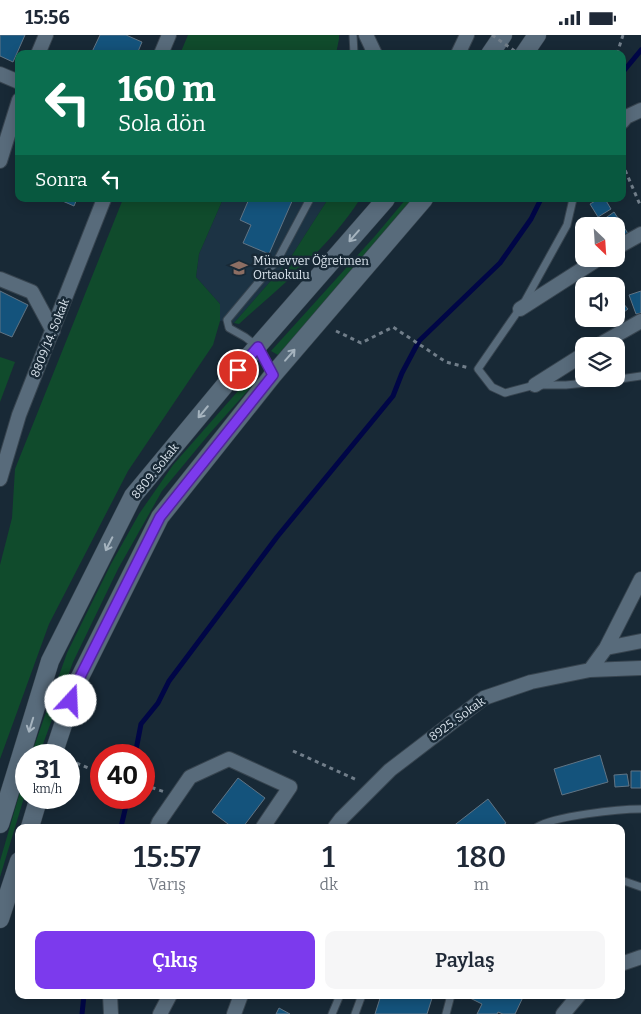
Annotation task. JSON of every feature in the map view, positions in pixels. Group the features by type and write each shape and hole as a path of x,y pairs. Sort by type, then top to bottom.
{"street":[{"path":"40,50 46,35"},
{"path":"163,50 169,35"},
{"path":"366,35 373,50"},
{"path":"460,50 467,35"},
{"path":"493,50 503,35"},
{"path":"527,50 537,35"},
{"path":"0,74 15,80"},
{"path":"626,117 641,109"},
{"path":"0,161 15,113"},
{"name":"8809/14. Sokak","path":"0,479 19,415 103,202"},
{"name":"8809. Sokak","path":"0,824 50,661 133,496 383,202"},
{"path":"57,744 77,683 160,517 273,375 421,202"},
{"path":"625,243 641,234"},
{"path":"520,309 586,267"},
{"path":"0,279 32,292 53,331"},
{"path":"613,337 641,321"},
{"path":"535,385 575,360"},
{"path":"590,670 606,648 641,579"},
{"path":"606,648 641,641"},
{"name":"8925. Sokak","path":"337,824 390,770 484,698 531,682 590,670 641,668"},
{"path":"162,824 190,777 229,759 290,787 265,824"},
{"path":"31,824 35,809"},
{"path":"0,919 15,873"},
{"path":"625,963 641,957"},
{"path":"110,999 111,1014"},
{"path":"160,1014 168,999"},
{"path":"234,1014 239,999"},
{"path":"563,1014 576,999"}],"lane":[{"path":"353,35 354,50"},
{"path":"273,375 258,347 229,328 227,320 278,259 308,202"},
{"path":"572,202 567,225 520,309 478,369 492,387 505,393 535,385 566,385 641,376"},
{"path":"547,824 572,817 624,809 641,809"},
{"path":"625,881 641,887"},
{"path":"332,1014 338,999"},
{"path":"355,1014 361,999"},
{"path":"446,1014 450,999"}],"path":[{"path":"492,35 513,50"},
{"path":"618,50 623,35"},
{"path":"626,172 641,207"},
{"path":"336,331 361,343 393,327 446,362 478,369"},
{"path":"293,751 357,780"},
{"path":"155,789 177,796"}],"shaded area":[{"name":"Münevver Öğretmen Ortaokulu","path":"222,202 326,202 289,260 234,323 227,320 220,321 220,304 196,277 199,254"}],"green space":[{"path":"188,35 339,35 337,50 182,50"},
{"path":"122,202 222,202 199,254 196,277 220,304 220,321 213,345 128,471 49,624 0,759 0,565 12,518 15,469"},
{"path":"326,202 358,202 334,234 304,265 239,324 234,323 289,260"},
{"path":"403,202 411,202 278,355 271,351"},
{"path":"0,357 15,362 0,402"},
{"path":"253,374 258,379 162,491 118,569 73,662 43,744 35,744 67,653 111,564 139,514 173,465"},
{"path":"15,809 21,809 15,824 0,877 0,861"}],"building":[{"path":"0,35 25,35 18,50 15,50 13,62 0,56"},
{"path":"100,35 126,35 142,42 139,50 93,50"},
{"path":"65,202 76,202 74,206"},
{"path":"248,202 292,202 269,254 243,243 251,225 240,220"},
{"path":"594,202 607,202 611,209 598,217 590,204"},
{"path":"614,212 617,217 607,217"},
{"path":"625,229 629,235 625,237"},
{"path":"0,291 28,305 12,337 0,332"},
{"path":"641,291 641,313 636,314 629,295"},
{"path":"600,755 608,782 562,795 554,769"},
{"path":"631,771 641,771 641,788 631,788"},
{"path":"627,774 629,786 615,787 614,775"},
{"path":"238,778 265,798 245,824 228,824 212,812"},
{"path":"488,799 506,823 504,824 456,824"},
{"path":"380,999 432,999 427,1014 375,1014"},
{"path":"472,999 522,999 515,1014 498,1012 497,1014 477,1014 482,1004"},
{"path":"279,1008 290,1014 276,1014"}],"waterway":[{"path":"626,68 641,50"},
{"path":"137,744 141,724 158,703 169,681 277,537 393,396 402,373 419,341 500,263 531,219 540,202"},
{"path":"122,824 125,809"},
{"path":"82,1014 84,999"}],"place":[{"name":"Münevver Öğretmen Ortaokulu","path":"239,268"}],"route":[{"path":"71,701 77,683 160,517 273,375 258,347 238,370"}]}
